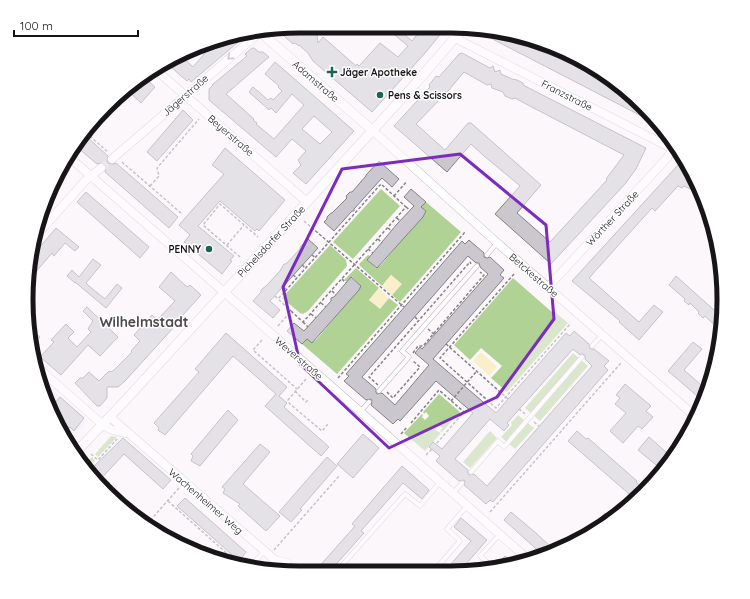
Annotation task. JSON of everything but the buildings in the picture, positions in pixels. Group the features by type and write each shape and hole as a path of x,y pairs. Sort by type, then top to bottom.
{"street":[{"name":"Pichelsdorfer Straße","path":"79,449 307,202 459,33"},
{"name":"Adamstraße","path":"263,35 372,130"},
{"name":"Jägerstraße","path":"113,157 253,37"},
{"name":"Franzstraße","path":"455,38 669,147"},
{"name":"Beyerstraße","path":"160,73 307,202"},
{"name":"Betckestraße","path":"372,130 497,243 692,413"},
{"name":"Wörther Straße","path":"548,287 673,152"},
{"name":"Weverstraße","path":"73,160 524,556"},
{"path":"43,228 85,181 101,168"},
{"name":"Wachenheimer Weg","path":"43,372 103,424 124,435"},
{"name":"Wachenheimer Weg","path":"110,417 124,435 264,551 275,560 288,563"}],"lane":[{"path":"487,255 497,243"},
{"path":"379,391 408,357 402,351 477,266"},
{"path":"592,346 602,335"},
{"path":"471,472 498,441 504,447 582,357"},
{"path":"360,412 369,402"},
{"path":"342,566 405,494 420,506 440,482"},
{"path":"453,493 462,483"},
{"path":"438,566 460,541 447,529 467,506"},
{"path":"489,563 480,556 500,534"},
{"path":"255,562 264,551"}],"path":[{"path":"150,186 159,176 157,168 199,119"},
{"path":"89,136 182,214"},
{"path":"394,196 408,181"},
{"path":"378,182 410,210"},
{"path":"278,299 381,184"},
{"path":"240,257 203,225 220,204 258,237"},
{"path":"303,322 406,207"},
{"path":"397,218 400,221"},
{"path":"304,220 404,308"},
{"path":"227,245 244,225"},
{"path":"388,228 392,231"},
{"path":"338,378 466,232"},
{"path":"378,239 382,243"},
{"path":"368,249 373,253"},
{"path":"312,255 316,258"},
{"path":"302,265 306,268"},
{"path":"514,274 440,358 496,408 570,324"},
{"path":"293,275 297,278"},
{"path":"342,279 346,283"},
{"path":"283,287 287,290"},
{"path":"331,290 336,295"},
{"path":"275,296 308,327"},
{"path":"321,302 326,307"},
{"path":"278,326 291,311"},
{"path":"311,314 316,318"},
{"path":"262,340 253,350 297,389"},
{"path":"446,344 508,399"},
{"path":"409,357 418,346 422,346"},
{"path":"490,512 621,363"},
{"path":"451,401 477,372"},
{"path":"306,379 288,400 290,404 322,431 327,425 330,424"},
{"path":"595,385 598,388"},
{"path":"411,423 439,390 464,412 436,444"},
{"path":"295,391 306,402 308,400"},
{"path":"584,397 588,400"},
{"path":"573,410 577,413"},
{"path":"563,421 567,424"},
{"path":"401,434 407,427"},
{"path":"91,454 98,460 124,435"},
{"path":"550,436 554,439"},
{"path":"426,455 432,449"},
{"path":"538,450 542,453"},
{"path":"528,461 532,464"},
{"path":"517,474 521,477"},
{"path":"273,551 339,476"},
{"path":"105,481 106,480 127,503"},
{"path":"507,486 510,489"},
{"path":"150,520 180,487"},
{"path":"168,501 231,557"},
{"path":"472,565 480,556"}],"highlighted area":[{"path":"460,154 546,225 554,319 497,397 389,448 300,364 283,287 342,169"}],"shaded area":[{"path":"47,384 88,421 72,438 60,417"}],"green space":[{"path":"381,189 400,206 353,259 333,242"},
{"path":"426,202 461,232 400,302 392,295 401,284 391,275 382,286 359,264 368,255 370,256 367,260 376,268 381,265 426,211 421,207"},
{"path":"330,245 346,260 347,266 308,311 303,314 300,313 282,298"},
{"path":"356,268 379,288 369,300 380,308 389,298 398,305 337,374 302,344 307,339 312,343 317,339 361,286 352,277 347,282 344,280"},
{"path":"513,278 553,313 555,312 568,323 507,392 491,378 502,366 481,348 470,360 454,345"},
{"path":"573,353 588,366 540,421 525,408"},
{"path":"439,394 460,412 442,432 440,431 443,428 439,425 435,430 441,433 425,451 404,433 422,414 422,417 425,420 429,416 426,412 424,414 423,412"},
{"path":"518,415 534,428 515,449 501,437 512,425 511,423"},
{"path":"490,431 497,438 470,468 463,462"},
{"path":"111,436 117,437 98,457 95,454"},
{"path":"92,457 95,460 90,465 87,461"}],"sand":[{"path":"391,275 402,284 392,295 382,286"},
{"path":"379,288 389,298 380,309 369,300"},
{"path":"481,352 497,367 489,376 473,361"}],"tunnel":[{"path":"101,168 112,159"}],"place":[{"name":"Jäger Apotheke","path":"332,72"},
{"name":"Pens & Scissors","path":"380,95"},
{"name":"PENNY","path":"209,249"}],"district":[{"name":"Wilhelmstadt","path":"144,322"}]}
